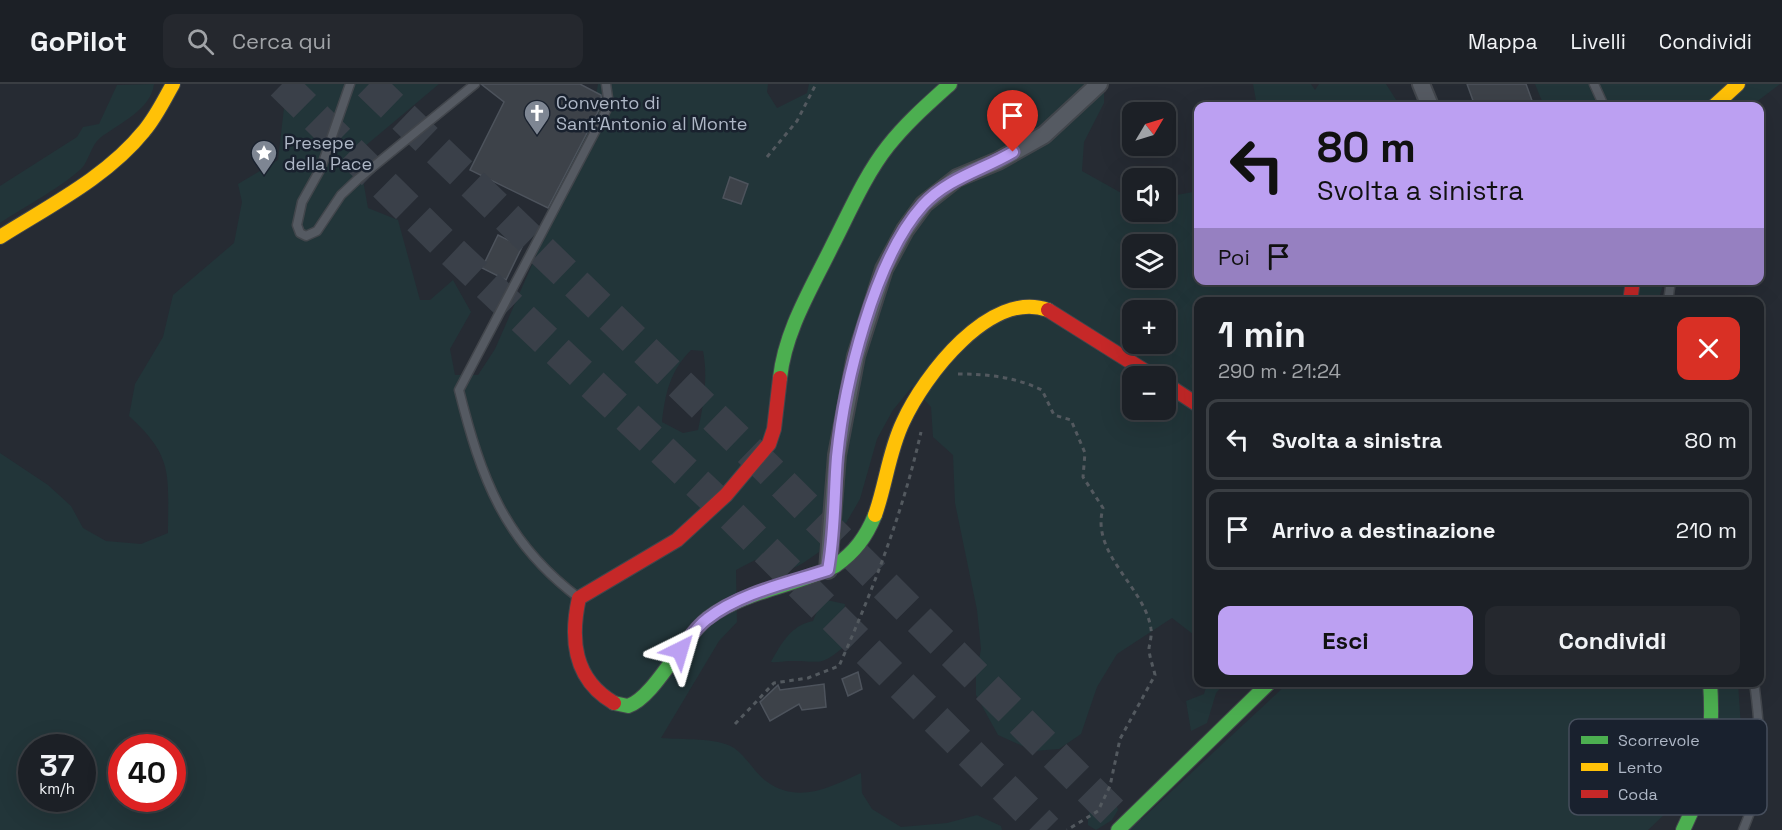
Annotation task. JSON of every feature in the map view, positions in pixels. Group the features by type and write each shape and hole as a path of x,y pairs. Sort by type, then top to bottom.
{"street":[{"path":"0,237 67,194 132,144 154,119 173,84"},
{"path":"950,84 911,118 886,148 854,202 794,324 783,359 774,429 769,444 698,525 676,541 614,574 579,598 573,624 573,642 579,664 595,688 611,702 624,706 635,704 645,695 706,620 741,599 828,570 856,551 872,522 902,424 922,389 991,316 1019,306 1035,305 1047,309 1088,332 1138,366"},
{"path":"828,570 837,455 856,356 885,269 905,230 924,204 957,178 998,161 1044,135 1099,84"},
{"path":"1421,84 1428,102"},
{"path":"1718,102 1738,84"},
{"path":"1176,391 1194,402"},
{"path":"1118,830 1265,687"},
{"path":"1710,687 1713,719"},
{"path":"1683,830 1692,815"}],"lane":[{"path":"350,84 321,168 302,202 297,225 300,233 306,236 317,231 341,195 358,179 475,84"},
{"path":"579,598 552,579 518,541 501,513 472,435 459,390 609,105 606,84"},
{"path":"1593,84 1602,102"},
{"path":"1755,687 1760,719"},
{"path":"1743,830 1747,815"}],"path":[{"path":"767,157 797,121 816,84"},
{"path":"935,375 990,374 1022,381 1042,390 1054,415 1071,420 1085,453 1083,477 1103,508 1099,522 1105,544 1138,597 1152,630 1149,651 1155,675 1120,739 1110,786 1098,811 1067,830"}],"green space":[{"path":"154,84 147,101 133,116 97,141 81,169 0,223 0,186 77,137 83,127 99,124 117,85"},
{"path":"291,84 439,84 358,152 368,208 398,220 420,300 430,300 453,280 471,312 450,349 455,375 478,375 495,349 538,251 549,204 592,116 598,84 768,84 767,92 777,108 807,93 809,84 1104,84 1104,103 1084,142 1082,171 1122,193 1122,222 1176,222 1176,195 1194,192 1194,285 1663,285 1659,297 1194,297 1194,635 1172,618 1117,654 1097,687 1081,734 1059,749 1034,751 998,735 976,695 976,676 981,649 977,610 955,503 953,455 933,437 931,407 912,387 893,410 877,439 860,499 846,523 826,517 819,552 802,564 789,569 755,560 736,570 737,622 719,641 661,738 727,744 738,751 766,781 790,792 802,793 826,788 861,773 862,793 872,809 901,827 947,823 977,815 1001,826 1002,830 0,830 0,453 48,485 71,506 83,528 106,541 141,544 168,533 168,481 161,455 144,430 129,416 135,384 163,337 173,295 234,243 242,202 238,184 278,160 285,99","holes":["691,350 703,351 705,390 698,430 683,433 662,422 667,392 673,375"]},
{"path":"1253,84 1311,84 1315,90 1319,84 1386,84 1397,102 1256,102"},
{"path":"1535,84 1780,84 1756,102 1542,102"},
{"path":"822,599 845,604 842,624 846,645 819,662 771,662 793,631 813,621"},
{"path":"1206,687 1221,687 1216,693 1207,723 1191,731 1186,701 1204,694"},
{"path":"1284,687 1738,687 1740,719 1569,719 1569,815 1664,815 1648,830 1130,830"},
{"path":"1114,796 1118,810 1112,820 1096,830 1088,825 1089,813 1095,804"}],"building":[{"name":"Convento di Sant'Antonio al Monte","path":"481,84 580,84 601,95 602,104 548,208 470,170 504,102"},
{"path":"1467,84 1526,84 1533,102 1474,102"},
{"path":"730,177 748,184 741,204 723,198"},
{"path":"498,235 522,247 506,280 482,268"},
{"path":"858,672 862,689 848,696 842,679"},
{"path":"824,684 826,707 802,710 799,704 770,721 760,702 778,685 780,690"}],"tunnel":[{"path":"282,84 442,242 732,516 1047,830"},
{"path":"369,84 765,466 1130,830"}],"traffic: fast":[{"path":"780,378 787,344 800,310 865,182 895,137 950,84"},
{"path":"614,703 628,706 638,701 658,680 698,627 722,609 737,601 835,566 859,544 875,515"},
{"path":"1118,830 1265,687"},
{"path":"1710,687 1711,719"},
{"path":"1683,830 1690,815"}],"traffic: slow":[{"path":"0,237 76,190 113,163 148,126 173,84"},
{"path":"1718,102 1738,84"},
{"path":"875,515 894,444 903,422 926,382 943,361 982,324 1004,312 1026,307 1048,310"}],"traffic: jam":[{"path":"1631,297 1632,285"},
{"path":"1048,310 1137,366"},
{"path":"614,703 590,682 578,657 575,628 579,598 677,540 726,495 769,444 774,429 780,378"},
{"path":"1176,391 1194,402"}],"place":[{"name":"Convento di Sant'Antonio al Monte","path":"537,136"},
{"name":"Presepe della Pace","path":"264,176"}],"route":[{"path":"680,650 706,620 741,599 828,570 837,455 852,375 856,356 885,269 905,230 924,204 957,178 998,161 1013,152"}]}
